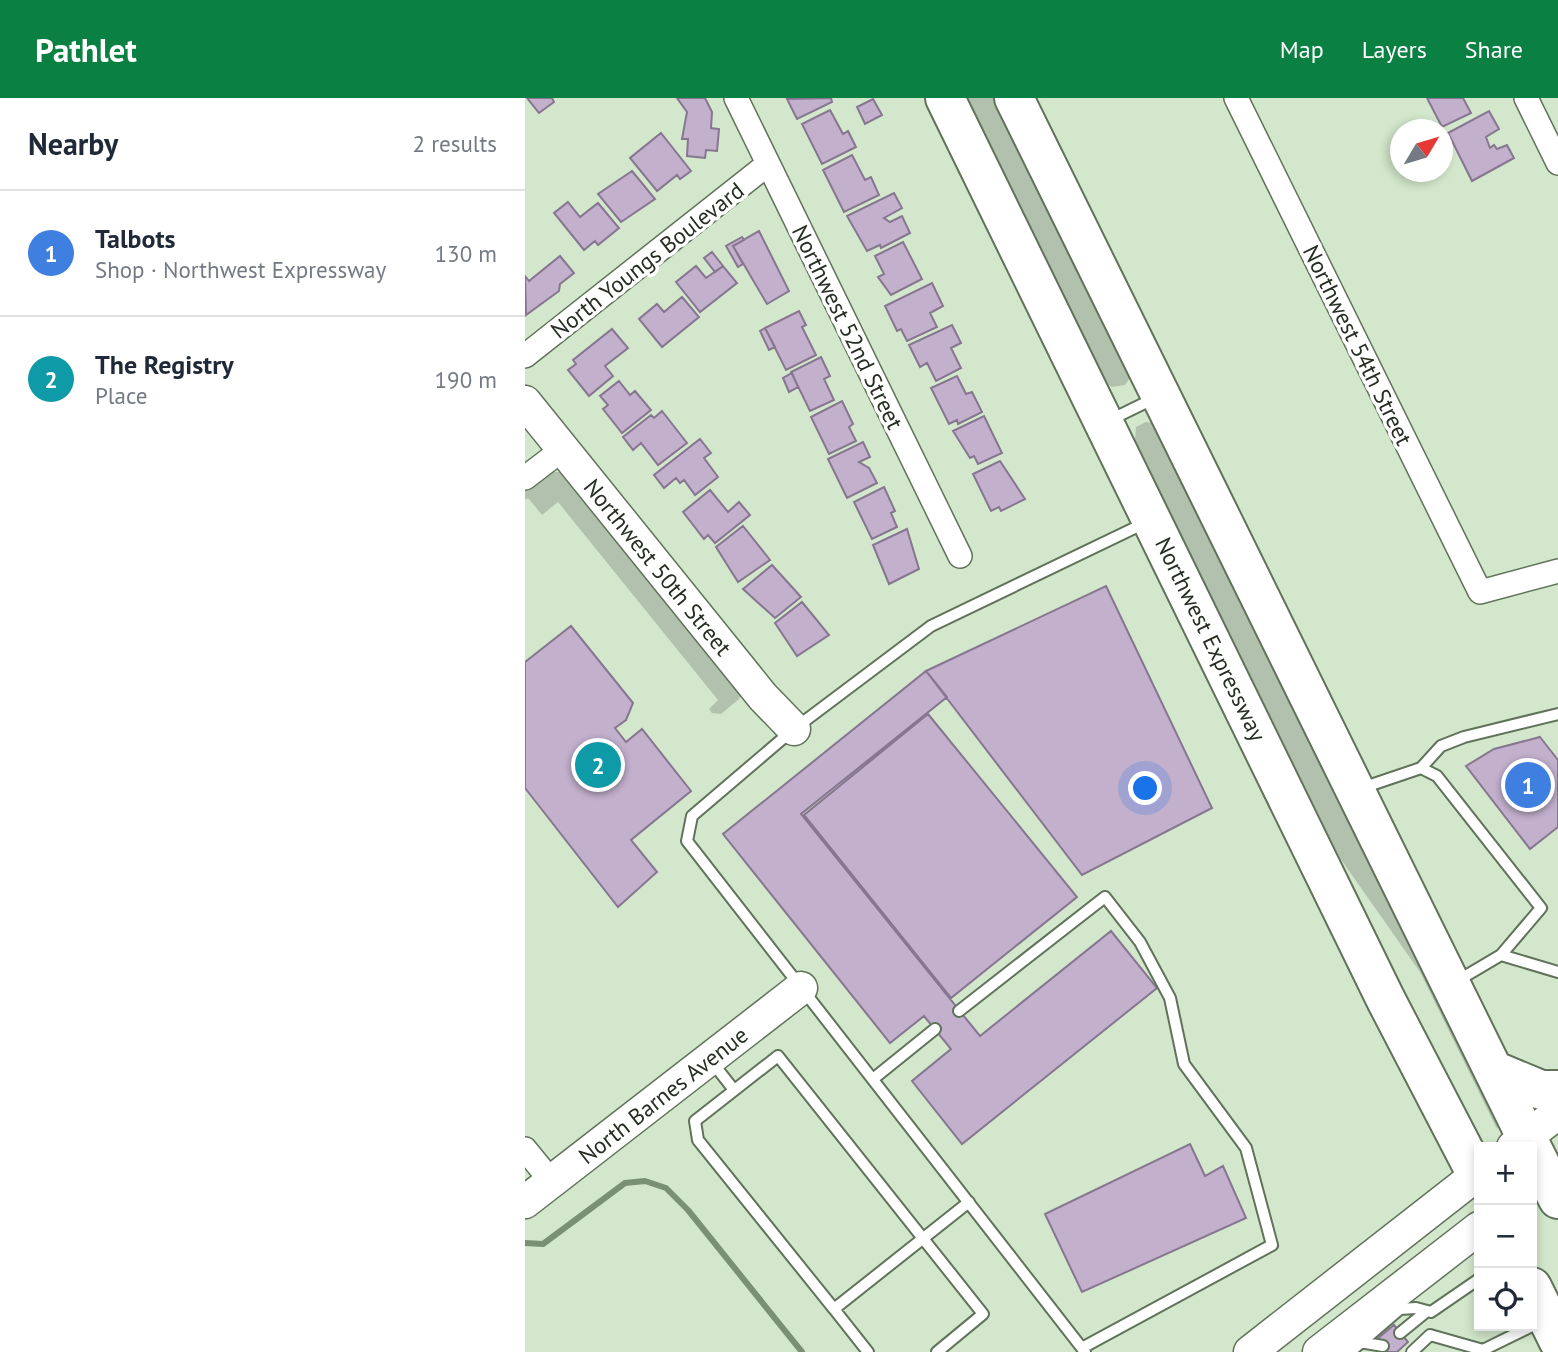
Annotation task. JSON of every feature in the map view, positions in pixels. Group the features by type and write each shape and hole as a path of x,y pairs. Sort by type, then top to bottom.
{"highway":[{"name":"Northwest Expressway","path":"945,98 1386,1000 1474,1167"},
{"path":"1014,98 1527,1142"},
{"path":"1493,1070 1516,1077 1541,1090 1558,1090"}],"street":[{"name":"Northwest 52nd Street","path":"736,98 960,556"},
{"name":"Northwest 54th Street","path":"1236,98 1480,592 1558,571"},
{"path":"1526,98 1558,163"},
{"name":"North Youngs Boulevard","path":"525,356 768,164"},
{"name":"Northwest 50th Street","path":"525,402 764,697 794,729"},
{"path":"525,478 563,449"},
{"name":"North Barnes Avenue","path":"525,1202 801,988"},
{"path":"1537,1163 1558,1112"},
{"path":"525,1149 551,1181"},
{"path":"1250,1352 1474,1180"},
{"path":"1319,1352 1474,1232"}],"lane":[{"path":"1104,423 1161,395"},
{"path":"959,1011 1105,897 1140,942 1170,998 1184,1065 1246,1147 1272,1245 1084,1350 687,841 692,816 794,729 931,626 1152,520"},
{"path":"1356,790 1421,768 1441,746 1464,737 1558,714"},
{"path":"1421,768 1437,776 1541,908 1501,955 1451,984"},
{"path":"1501,955 1558,972"},
{"path":"873,1079 935,1030"},
{"path":"868,1352 698,1140 695,1121 778,1056 983,1314 937,1352"},
{"path":"709,1059 734,1090"},
{"path":"834,1309 969,1202"},
{"path":"1400,1333 1427,1311 1440,1308 1474,1283"},
{"path":"1350,1352 1400,1309 1416,1308 1427,1311"},
{"path":"1415,1351 1430,1335 1482,1351 1546,1315"},
{"path":"1360,1342 1383,1346"}],"green space":[{"path":"966,98 996,98 1131,376 1125,385 1112,387 1106,383"},
{"path":"1146,422 1153,423 1500,1122 1497,1129 1420,972 1340,858 1135,441 1136,427"},
{"path":"550,472 564,472 742,693 739,699 721,714 712,713 709,709 718,700 558,502 542,515 528,498 525,500 525,490"}],"building":[{"path":"527,98 552,98 554,102 539,113"},
{"path":"677,98 705,98 712,112 711,128 719,129 717,151 706,150 705,158 687,156 688,139 682,139 687,112"},
{"path":"831,98 832,102 797,119 787,99"},
{"path":"1427,98 1463,98 1471,113 1453,122 1453,119 1438,119"},
{"path":"873,99 882,115 865,124 857,107"},
{"path":"830,110 843,134 848,131 856,147 822,164 802,124"},
{"path":"1489,111 1499,129 1486,137 1490,148 1494,145 1497,149 1507,145 1514,158 1472,181 1453,143 1453,130"},
{"path":"661,133 691,171 680,179 677,175 657,191 630,158"},
{"path":"852,155 865,180 871,177 879,195 844,212 823,170"},
{"path":"632,171 655,199 621,222 598,194"},
{"path":"894,193 902,208 884,218 890,222 902,216 910,233 881,248 880,245 867,251 847,216"},
{"path":"568,202 580,217 598,203 619,228 598,245 595,241 584,250 554,213"},
{"path":"759,231 789,291 767,304 733,246"},
{"path":"742,237 744,240 733,246 743,264 738,267 726,246"},
{"path":"903,242 922,279 891,295 878,277 884,274 875,256"},
{"path":"712,252 723,266 715,272 704,258"},
{"path":"560,256 574,273 560,284 559,291 526,315 525,276 529,281"},
{"path":"696,266 706,278 723,266 737,283 700,312 676,282"},
{"path":"932,283 943,306 930,313 937,327 907,341 901,329 897,331 885,306"},
{"path":"682,297 699,317 662,347 639,319 657,304 664,312"},
{"path":"799,311 806,325 802,327 816,355 786,370 765,328"},
{"path":"952,325 961,343 951,348 961,368 936,381 927,363 920,367 909,345"},
{"path":"765,328 775,347 769,350 760,331"},
{"path":"612,329 628,348 605,366 613,376 589,396 568,370 576,364 573,360"},
{"path":"821,357 830,376 824,379 834,400 810,411 791,372"},
{"path":"792,373 798,387 789,392 783,378"},
{"path":"957,376 966,394 972,392 982,412 958,424 957,420 949,424 931,388"},
{"path":"619,381 630,395 635,391 651,410 622,433 603,409 608,405 600,396"},
{"path":"842,401 853,424 849,427 856,441 829,454 811,417"},
{"path":"662,411 687,443 658,465 641,443 633,450 623,437 651,415 654,418"},
{"path":"984,416 1002,453 978,464 974,456 970,458 953,431"},
{"path":"700,439 711,453 704,458 718,477 695,495 684,480 680,483 676,478 664,488 654,475"},
{"path":"863,442 870,457 859,462 869,468 877,483 847,498 828,459"},
{"path":"1000,461 1025,499 1001,511 999,507 991,511 973,474"},
{"path":"884,487 895,511 891,513 897,527 872,539 854,502"},
{"path":"710,490 728,512 739,502 750,515 715,543 708,535 704,539 683,512"},
{"path":"743,526 770,560 738,582 716,547"},
{"path":"907,529 919,569 889,584 873,545"},
{"path":"772,565 801,597 775,618 743,589"},
{"path":"1106,586 1212,808 1082,875 926,671"},
{"path":"802,602 829,635 797,656 775,623"},
{"path":"571,626 633,703 626,720 615,728 626,742 642,729 691,791 631,840 657,872 618,907 525,788 525,662"},
{"path":"926,671 947,697 801,814 980,1036 1111,931 1157,988 962,1144 912,1081 951,1049 924,1016 890,1043 723,834"},
{"path":"928,714 1077,897 951,998 804,815"},
{"path":"1540,737 1558,760 1558,827 1530,849 1466,766 1494,749"},
{"path":"1190,1144 1205,1176 1223,1166 1246,1218 1082,1292 1045,1214"},
{"path":"1394,1325 1408,1342 1397,1352 1388,1352 1377,1339"}],"waterway":[{"path":"525,1243 543,1244 625,1183 645,1181 666,1188 688,1210 802,1352"}],"place":[{"name":"The Registry","path":"598,765"},
{"name":"Talbots","path":"1528,785"}]}
